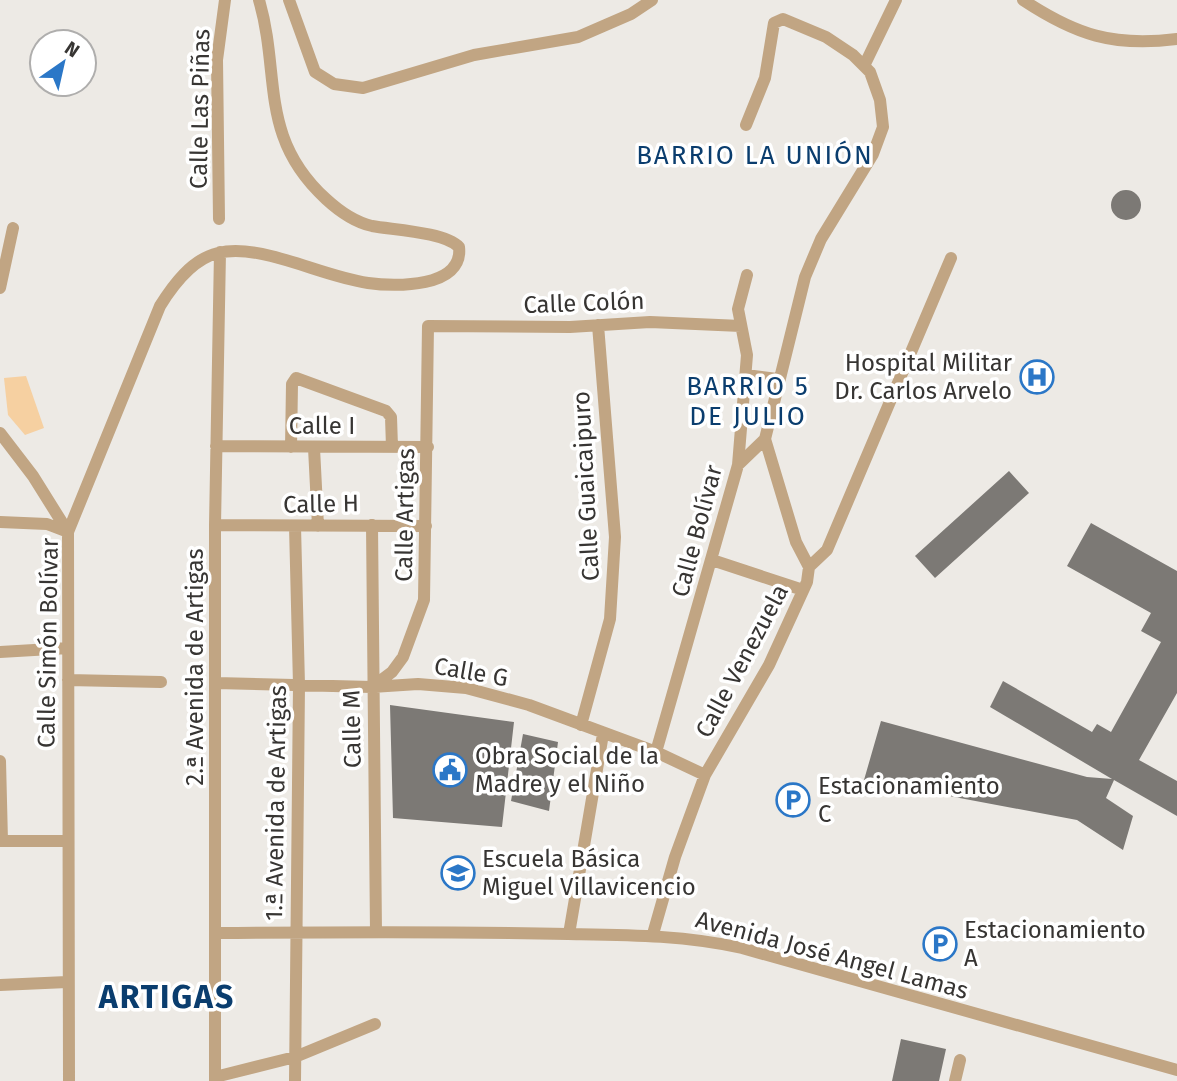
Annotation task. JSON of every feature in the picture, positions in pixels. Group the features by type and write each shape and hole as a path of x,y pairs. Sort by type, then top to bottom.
{"street":[{"name":"Calle Las Piñas","path":"219,219 217,60 225,0"},
{"path":"220,252 270,256 344,278 381,284 425,282 442,277 456,266 459,256 459,247 447,238 394,230 351,218 307,180 279,127 258,0"},
{"path":"289,0 315,72 334,84 362,88 474,55 578,37 631,14 652,0"},
{"path":"864,66 896,0"},
{"path":"1023,0 1075,30 1097,37 1132,43 1177,39"},
{"name":"Calle Venezuela","path":"653,934 675,857 705,775 769,665 803,590 809,567 796,542 765,439 777,379 805,277 821,239 873,154 883,127 877,88 864,66 826,37 783,19 774,23 765,78 746,125"},
{"path":"0,288 13,228"},
{"name":"2.ª Avenida de Artigas","path":"215,1079 215,525 220,252"},
{"name":"Calle Simón Bolívar","path":"69,1081 68,532 160,306 176,280 203,260 220,252"},
{"path":"809,567 827,550 951,258"},
{"name":"Calle Bolívar","path":"656,752 738,465 746,375 746,342 738,309 747,275"},
{"name":"Calle Colón","path":"428,326 650,322 741,326"},
{"name":"Calle Guaicaipuro","path":"581,725 610,619 615,537 597,325"},
{"name":"Calle Artigas","path":"372,687 397,665 419,618 424,600 428,326"},
{"path":"746,375 777,379"},
{"path":"291,447 293,381 299,379 386,411 391,417 392,447"},
{"path":"0,433 33,476 68,532"},
{"path":"738,465 765,439"},
{"name":"Calle I","path":"216,446 428,447"},
{"path":"314,448 318,526"},
{"path":"0,522 47,524 68,532"},
{"name":"Calle H","path":"215,525 426,526"},
{"name":"Calle M","path":"372,525 376,932"},
{"name":"1.ª Avenida de Artigas","path":"295,526 299,685 295,1081"},
{"path":"712,560 803,590"},
{"path":"0,652 68,648"},
{"path":"68,680 161,682"},
{"name":"Calle G","path":"216,683 372,687 418,684 466,688 529,705 656,752 705,775"},
{"path":"569,934 603,734"},
{"path":"0,761 1,841 67,841"},
{"name":"Avenida José Angel Lamas","path":"217,933 653,934 741,948 1177,1070"},
{"path":"0,985 67,982"},
{"path":"215,1079 295,1056 375,1024"},
{"path":"955,1081 960,1060"}],"shaded area":[{"path":"26,376 44,428 25,435 8,415 4,378"}],"building":[{"path":"1126,190 1137,194 1141,205 1137,216 1126,220 1115,216 1111,205 1115,194"},
{"path":"1009,471 1029,493 935,578 915,556"},
{"path":"1091,523 1177,571 1177,693 1139,760 1177,781 1177,816 1114,780 1106,798 1133,816 1123,850 1077,820 864,780 881,721 1087,777 1112,779 990,707 1003,681 1092,732 1097,724 1111,732 1161,642 1141,631 1151,613 1067,566"},
{"name":"Obra Social de la Madre y el Niño","path":"390,705 514,722 502,827 393,818"},
{"path":"523,734 558,742 549,811 511,801"},
{"path":"901,1039 946,1049 939,1081 892,1081"}],"place":[{"name":"Hospital Militar Dr. Carlos Arvelo","path":"1037,377"},
{"name":"Obra Social de la Madre y el Niño","path":"450,770"},
{"name":"Estacionamiento C","path":"793,800"},
{"name":"Escuela Básica Miguel Villavicencio","path":"458,873"},
{"name":"Estacionamiento A","path":"940,944"}],"district":[{"name":"BARRIO LA UNIÓN","path":"755,155"},
{"name":"BARRIO 5 DE JULIO","path":"748,401"},
{"name":"ARTIGAS","path":"167,997"}]}
